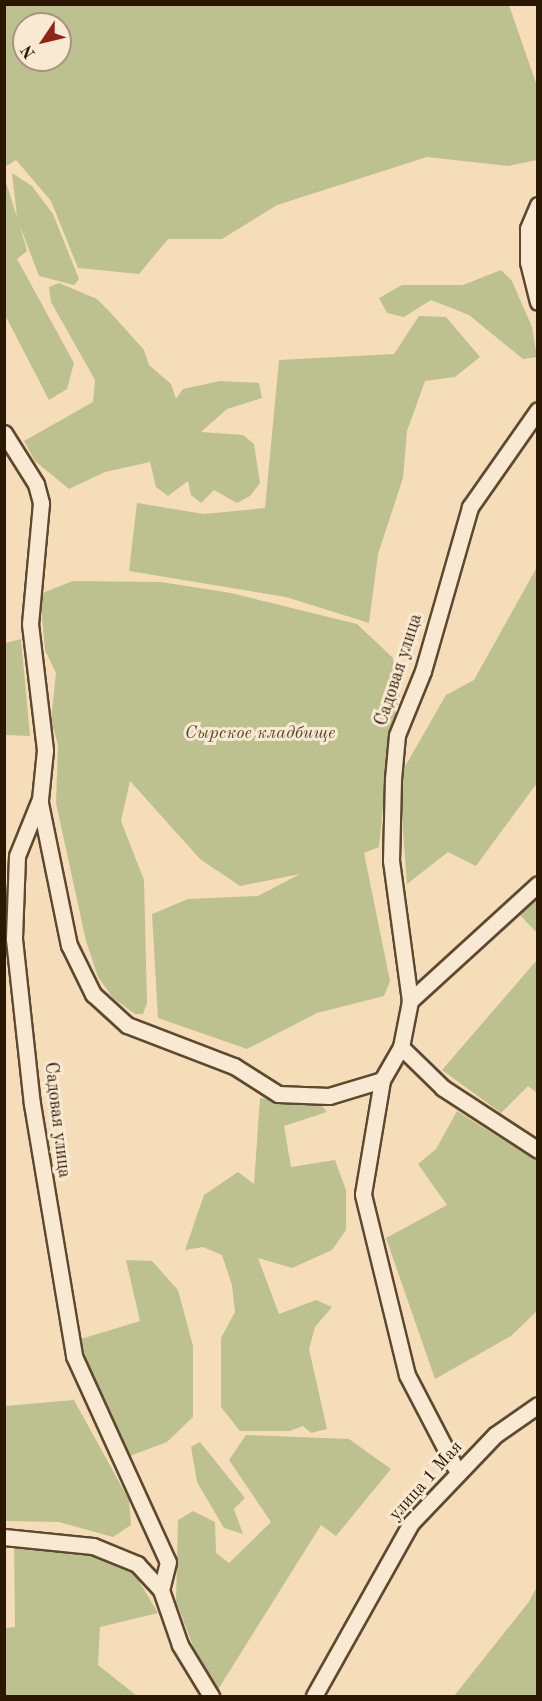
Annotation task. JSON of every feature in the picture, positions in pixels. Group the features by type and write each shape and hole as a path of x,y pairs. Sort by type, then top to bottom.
{"street":[{"path":"537,206 528,229 528,262 537,302"},
{"name":"Садовая улица","path":"457,1471 407,1375 376,1265 363,1194 382,1080 401,1047 410,1001 391,861 397,735 423,671 470,507 537,410"},
{"name":"Садовая улица","path":"4,432 36,484 40,503 30,624 45,750 40,799 17,856 14,939 32,1104 74,1356 168,1562 161,1590"},
{"path":"40,799 69,945 93,994 127,1025 234,1066 278,1094 329,1096 382,1080"},
{"path":"410,1001 537,884"},
{"path":"401,1047 443,1088 537,1150"},
{"name":"улица 1 Мая","path":"314,1696 362,1619 384,1564 411,1523 457,1471 495,1435 537,1405"},
{"path":"4,1537 93,1546 136,1564 161,1590 180,1646 211,1696"}],"green space":[{"path":"5,4 509,5 537,86 537,160 508,166 427,157 277,205 222,239 168,239 139,274 78,268 51,201 16,160 5,167"},
{"path":"12,173 32,186 53,214 79,279 74,285 39,276 20,226 27,251 17,259 74,363 67,389 49,400 5,315 5,179 17,217"},
{"path":"501,270 512,281 532,327 537,357 523,359 469,315 431,300 404,317 387,313 379,298 402,285 463,285"},
{"path":"59,283 97,299 144,350 149,365 171,384 176,399 183,389 220,381 259,383 262,398 227,409 201,432 243,435 254,444 260,483 250,496 237,503 214,490 201,503 191,495 188,481 168,496 156,487 150,462 105,472 69,489 35,461 24,441 93,402 95,380 51,302 49,287"},
{"path":"419,316 446,317 480,357 455,377 425,381 407,431 403,478 378,554 369,623 286,597 129,571 137,503 204,514 265,508 279,360 394,354"},
{"path":"537,567 537,783 476,866 448,852 407,884 399,777 446,695 474,680"},
{"name":"Сырское кладбище","path":"73,581 161,582 231,593 357,624 393,658 400,698 391,729 379,847 364,853 390,981 384,996 317,1013 247,1049 158,1018 152,914 188,899 258,896 300,874 240,886 200,859 130,781 121,821 144,880 147,1003 143,1014 135,1014 113,998 98,977 86,941 56,803 58,745 51,720 56,673 45,650 40,594"},
{"path":"21,639 30,736 5,735 5,643"},
{"path":"537,896 537,933 519,914"},
{"path":"537,960 537,1093 528,1086 501,1113 442,1070"},
{"path":"260,1098 322,1106 327,1112 284,1126 291,1167 335,1160 346,1190 346,1230 332,1250 292,1268 258,1258 279,1314 316,1300 332,1307 315,1327 309,1349 327,1429 311,1433 303,1426 290,1431 240,1431 221,1407 221,1338 235,1312 232,1285 222,1255 203,1247 185,1250 204,1195 238,1172 254,1184"},
{"path":"457,1111 537,1161 537,1311 511,1336 435,1379 386,1238 447,1205 418,1164 436,1149"},
{"path":"126,1260 152,1261 178,1290 193,1346 193,1417 167,1442 130,1456 90,1374 81,1339 140,1321"},
{"path":"74,1400 129,1500 131,1525 113,1537 59,1522 5,1521 5,1406"},
{"path":"246,1435 349,1439 391,1469 336,1536 321,1525 217,1691 202,1670 176,1601 178,1520 193,1511 215,1522 216,1553 229,1563 271,1522 229,1460"},
{"path":"200,1442 245,1498 234,1509 243,1534 224,1528 197,1482 191,1447"},
{"path":"14,1543 70,1547 119,1561 133,1571 158,1613 100,1627 98,1665 137,1696 5,1696 5,1628 15,1627"},
{"path":"537,1587 537,1696 454,1696 528,1603"}]}
